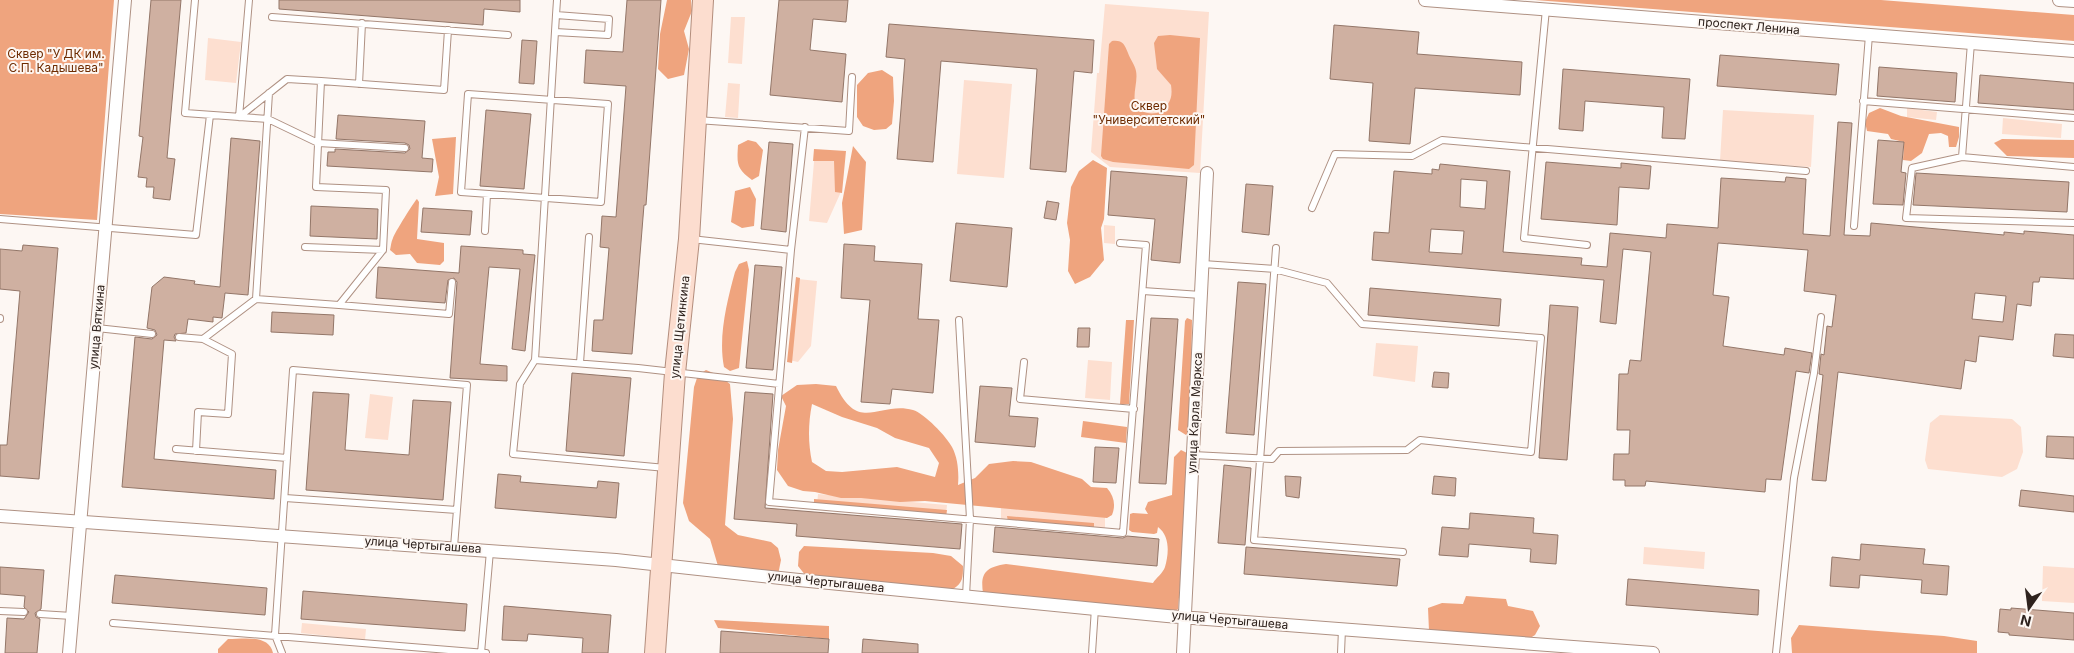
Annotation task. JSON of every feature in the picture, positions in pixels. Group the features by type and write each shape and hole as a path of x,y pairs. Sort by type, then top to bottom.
{"main road":[{"name":"улица Щетинкина","path":"655,653 667,468 689,239 703,0"}],"street":[{"name":"улица Вяткина","path":"69,653 125,0"},
{"name":"проспект Ленина","path":"1425,0 2074,52"},
{"path":"2059,0 2074,1"},
{"name":"улица Карла Маркса","path":"1183,653 1207,172"},
{"name":"улица Чертыгашева","path":"0,516 616,560 1185,617 1595,651 1652,653"}],"lane":[{"path":"195,0 185,113 268,118 318,143 405,148"},
{"path":"238,117 249,0"},
{"path":"557,0 535,360 520,384 513,454 667,468"},
{"path":"1546,9 1524,238 1587,245"},
{"path":"556,15 609,19 608,35 556,32"},
{"path":"272,17 508,35"},
{"path":"359,84 362,24"},
{"path":"238,117 287,79 444,90 448,30"},
{"path":"1854,226 1869,35"},
{"path":"1962,157 1971,43"},
{"path":"696,120 849,130 852,77"},
{"path":"321,81 316,187 386,190 383,250 339,305"},
{"path":"256,299 269,93"},
{"path":"468,94 551,100 608,104 601,202 461,192 468,94"},
{"path":"1864,101 2074,118"},
{"path":"0,219 196,234 210,115"},
{"path":"805,127 791,250 769,502 1123,533 1146,245 1120,244"},
{"path":"1312,208 1335,154 1412,156 1442,140 1806,171"},
{"path":"2074,171 2074,167 1962,157 1912,168 1906,218 2074,223"},
{"path":"485,231 487,194"},
{"path":"580,363 588,237"},
{"path":"689,239 791,250"},
{"path":"305,246 383,250"},
{"path":"1276,248 1254,540 1403,552"},
{"path":"1193,454 1272,459 1279,451 1408,450 1420,440 1532,452 1541,338 1362,324 1327,283 1274,269 1203,264"},
{"path":"203,339 256,299 449,314 452,282"},
{"path":"1142,291 1201,294"},
{"path":"1776,653 1794,478 1814,373 1821,317"},
{"path":"960,320 970,519 966,596"},
{"path":"97,328 152,334"},
{"path":"179,337 203,339 232,354 228,414 198,412 196,451"},
{"path":"535,360 779,384"},
{"path":"1024,362 1020,399 1134,409"},
{"path":"282,653 275,635 284,535 293,370 467,384 454,547"},
{"path":"176,449 287,458"},
{"path":"286,498 457,510"},
{"path":"481,652 490,550"},
{"path":"1092,653 1095,608"},
{"path":"0,611 24,612"},
{"path":"40,614 72,616"},
{"path":"113,622 486,653"},
{"path":"1341,653 1342,629"}],"green space":[{"name":"Сквер \"У ДК им. С.П. Кадышева\"","path":"0,0 114,0 97,220 0,214"},
{"path":"667,0 691,0 692,11 684,31 689,49 684,75 668,79 658,69 660,34"},
{"path":"1535,0 1881,0 2074,15 2074,41"},
{"name":"Сквер \"Университетский\"","path":"1105,4 1209,12 1200,173 1110,167 1091,152"},
{"path":"731,17 745,17 742,64 728,63"},
{"path":"1170,35 1200,38 1194,165 1189,169 1113,162 1103,159 1101,156 1109,44 1112,41 1123,43 1135,66 1135,102 1141,110 1151,114 1165,108 1171,97 1171,85 1157,69 1154,43 1158,36"},
{"path":"208,38 241,42 236,83 205,80"},
{"path":"882,70 893,77 894,101 892,124 886,129 874,130 863,126 857,117 857,85 868,73"},
{"path":"964,80 1012,84 1004,178 957,174"},
{"path":"728,83 740,84 738,118 725,117"},
{"path":"1880,108 1901,116 1959,127 1956,147 1949,147 1948,136 1941,133 1929,134 1922,153 1911,161 1903,160 1904,142 1891,139 1888,134 1867,131 1865,122 1869,113"},
{"path":"1907,108 1937,112 1936,120 1907,117"},
{"path":"1723,110 1814,115 1811,167 1720,161"},
{"path":"2003,118 2062,124 2061,138 2002,134"},
{"path":"456,137 453,194 435,196 439,177 432,139"},
{"path":"2002,139 2074,140 2074,158 2007,156 1994,143"},
{"path":"748,140 756,142 763,150 759,176 752,180 740,169 738,161 738,145"},
{"path":"853,146 866,162 862,230 844,234 842,203"},
{"path":"814,149 846,151 842,193 835,192 834,161 813,161"},
{"path":"815,150 845,152 840,194 827,223 809,221"},
{"path":"1093,160 1107,168 1104,219 1101,228 1104,260 1090,277 1075,284 1068,271 1070,240 1067,223 1071,187 1079,171"},
{"path":"750,187 756,199 754,226 742,228 731,222 735,191"},
{"path":"417,199 419,202 417,239 444,243 444,261 440,265 417,263 410,254 396,255 390,250 394,235"},
{"path":"1104,225 1115,226 1115,244 1104,243"},
{"path":"747,261 749,270 739,368 730,371 724,367 722,355 724,319 735,272 739,264"},
{"path":"796,277 800,278 792,363 787,362"},
{"path":"798,279 817,281 811,346 798,362 789,360"},
{"path":"1187,318 1192,320 1190,430 1186,435 1178,430 1185,321"},
{"path":"1126,320 1134,320 1129,404 1120,404"},
{"path":"1376,343 1418,346 1415,382 1373,376"},
{"path":"1088,360 1112,362 1110,400 1085,398"},
{"path":"706,370 718,375 730,384 733,419 725,525 738,535 771,542 778,548 781,560 778,575 718,566 710,539 689,521 683,503 694,387 698,375"},
{"path":"797,385 836,386 853,409 862,412 870,413 901,408 918,412 935,426 952,447 958,466 958,485 975,478 989,464 1013,461 1031,462 1082,479 1091,487 1107,488 1114,501 1112,515 1107,518 925,501 900,502 841,498 803,491 788,486 777,470 778,450 786,406 781,396","holes":["812,404 842,417 877,428 895,438 929,448 939,463 935,477 897,467 842,472 826,471 812,462 809,433"]},
{"path":"370,394 393,397 388,440 365,438"},
{"path":"1940,415 2012,419 2021,427 2023,452 2017,469 2002,477 1928,469 1925,460 1930,423"},
{"path":"1083,421 1127,427 1126,443 1081,437"},
{"path":"1181,450 1189,454 1187,505 1178,609 1172,613 983,593 982,586 986,572 994,567 1006,564 1153,583 1165,567 1168,551 1167,540 1158,527 1157,533 1154,534 1132,532 1129,530 1130,514 1148,514 1145,509 1148,502 1172,495 1174,457"},
{"path":"818,494 947,505 946,516 817,506"},
{"path":"814,499 947,510 946,517 814,508"},
{"path":"1001,504 1105,514 1105,529 1001,520"},
{"path":"1007,516 1094,523 1094,529 1008,522"},
{"path":"804,546 933,553 951,556 963,566 961,582 953,589 806,576 798,566 799,552"},
{"path":"1644,547 1705,552 1704,569 1643,564"},
{"path":"2043,566 2074,568 2074,603 2042,601"},
{"path":"1466,596 1506,599 1508,606 1533,611 1540,626 1535,635 1521,644 1429,631 1428,608 1442,603 1463,604"},
{"path":"714,620 829,626 829,639 718,628"},
{"path":"302,623 366,629 365,640 301,633"},
{"path":"1799,625 1944,636 1977,641 1977,653 1792,653 1791,638"},
{"path":"248,638 261,640 271,647 273,653 218,653 218,649 228,639"}],"building":[{"path":"151,0 181,0 167,158 175,159 170,200 153,198 154,187 146,187 147,178 138,177 143,137 139,136"},
{"path":"279,0 520,0 520,12 484,9 483,25 279,9"},
{"path":"627,0 661,0 646,205 644,205 632,354 592,351 594,320 603,320 609,248 600,247 602,216 616,217 626,86 584,83 586,50 623,52"},
{"path":"779,0 848,0 846,22 813,19 810,50 846,54 842,102 770,95"},
{"path":"889,24 1094,40 1092,73 1074,71 1066,172 1030,169 1037,69 941,61 933,162 897,159 905,59 886,57"},
{"path":"1334,25 1419,32 1417,54 1522,62 1520,95 1415,88 1410,144 1369,141 1373,83 1330,79"},
{"path":"522,40 537,41 534,84 519,83"},
{"path":"1720,55 1839,64 1836,95 1717,86"},
{"path":"1879,67 1957,73 1955,102 1877,96"},
{"path":"1563,69 1690,79 1685,139 1662,138 1664,107 1585,101 1583,131 1559,129"},
{"path":"1980,75 2074,83 2074,110 1978,103"},
{"path":"486,110 531,114 524,189 480,186"},
{"path":"338,115 425,121 422,158 433,159 432,172 327,166 328,152 335,152 335,149 405,153 410,149 409,145 405,143 336,139"},
{"path":"1838,122 1852,123 1844,235 1870,236 1871,223 2004,235 2004,232 2024,234 2024,231 2074,235 2074,279 2040,277 2039,282 2033,282 2031,306 2017,304 2013,340 1979,336 1976,362 1965,360 1961,389 1838,372 1826,481 1812,480 1823,375 1819,374 1821,354 1824,355 1827,326 1832,327 1836,295 1804,291 1808,250 1718,243 1713,295 1729,297 1723,346 1784,355 1785,348 1812,353 1809,373 1796,371 1781,480 1766,479 1765,492 1646,481 1645,486 1625,486 1625,480 1613,480 1614,454 1629,454 1630,430 1617,430 1619,374 1628,374 1630,360 1641,361 1651,252 1623,249 1616,324 1600,322 1604,280 1372,260 1374,232 1389,233 1394,171 1432,174 1432,169 1439,170 1440,164 1510,171 1503,252 1582,258 1581,265 1607,267 1610,233 1666,238 1667,224 1718,228 1721,178 1785,182 1786,177 1806,179 1803,234 1830,236","holes":["1461,179 1487,181 1485,209 1460,207","1431,229 1464,231 1462,254 1429,252","1975,293 2006,296 2003,322 1972,319"]},
{"path":"231,138 260,141 248,295 225,293 222,318 213,317 213,322 188,319 186,333 175,334 176,341 164,340 154,459 276,470 274,499 122,487 135,337 152,339 157,335 155,330 147,328 152,287 164,277 195,281 194,284 220,287"},
{"path":"1878,140 1904,142 1901,172 1906,173 1903,205 1873,204"},
{"path":"769,142 793,144 786,232 761,229"},
{"path":"1546,162 1621,168 1621,163 1651,166 1649,189 1619,187 1617,225 1541,219"},
{"path":"1111,171 1187,177 1180,263 1151,260 1155,219 1108,215"},
{"path":"1916,173 2069,182 2067,212 1913,205"},
{"path":"1246,184 1273,186 1269,235 1242,232"},
{"path":"1047,201 1059,203 1056,220 1044,218"},
{"path":"311,206 378,209 377,239 310,236"},
{"path":"423,208 472,211 470,235 421,232"},
{"path":"956,223 1012,228 1007,287 950,281"},
{"path":"844,244 875,246 874,261 922,264 918,319 939,320 933,393 892,389 890,404 861,402 870,300 841,298"},
{"path":"23,245 58,248 39,479 0,476 0,445 7,445 20,291 0,289 0,249 22,251"},
{"path":"461,246 523,250 523,254 535,255 525,351 512,349 520,269 489,267 480,364 507,366 507,381 450,378 457,282 454,278 448,280 445,303 376,298 378,267 459,273"},
{"path":"755,265 782,267 773,370 746,368"},
{"path":"1238,282 1266,284 1254,435 1226,433"},
{"path":"1370,288 1501,299 1499,326 1368,315"},
{"path":"1550,305 1578,307 1567,460 1539,458"},
{"path":"272,312 334,315 333,335 271,332"},
{"path":"1151,318 1178,319 1166,484 1139,483"},
{"path":"1078,328 1090,328 1089,347 1077,347"},
{"path":"2055,334 2074,335 2074,358 2053,356"},
{"path":"1434,372 1449,373 1448,388 1432,387"},
{"path":"572,373 631,378 624,456 566,451"},
{"path":"980,386 1012,388 1009,416 1038,418 1035,447 975,442"},
{"path":"313,392 349,394 345,450 409,455 413,400 451,402 443,500 306,490"},
{"path":"745,392 773,394 765,508 962,524 960,549 796,536 797,524 734,519"},
{"path":"2047,436 2074,437 2074,459 2046,457"},
{"path":"1095,447 1119,448 1116,483 1093,482"},
{"path":"1224,465 1251,468 1245,545 1218,543"},
{"path":"498,474 521,476 520,482 597,488 598,481 619,483 616,518 495,508"},
{"path":"1285,476 1301,477 1299,498 1286,496"},
{"path":"1434,476 1456,478 1455,496 1432,494"},
{"path":"2021,490 2074,496 2074,512 2019,506"},
{"path":"1470,513 1534,518 1533,533 1558,535 1556,564 1530,562 1531,549 1469,544 1468,557 1439,555 1442,527 1469,529"},
{"path":"995,527 1123,538 1127,536 1159,539 1157,566 993,552"},
{"path":"1861,544 1925,549 1923,564 1949,566 1947,595 1921,593 1922,580 1860,575 1859,588 1830,586 1832,557 1860,560"},
{"path":"1246,547 1400,559 1397,586 1244,574"},
{"path":"0,567 44,570 41,609 35,613 36,617 40,619 37,653 5,653 7,618 24,619 29,612 24,607 25,596 0,594"},
{"path":"115,575 267,588 265,615 112,603"},
{"path":"1628,579 1759,590 1758,615 1626,605"},
{"path":"303,591 467,604 465,631 301,619"},
{"path":"504,606 611,615 608,653 582,653 583,638 528,634 527,641 502,640"},
{"path":"2011,608 2074,613 2074,640 2009,635 2009,633 1998,632 2000,609 2011,610"},
{"path":"721,631 829,639 828,653 720,653"},
{"path":"863,639 918,644 918,653 862,653"}]}
